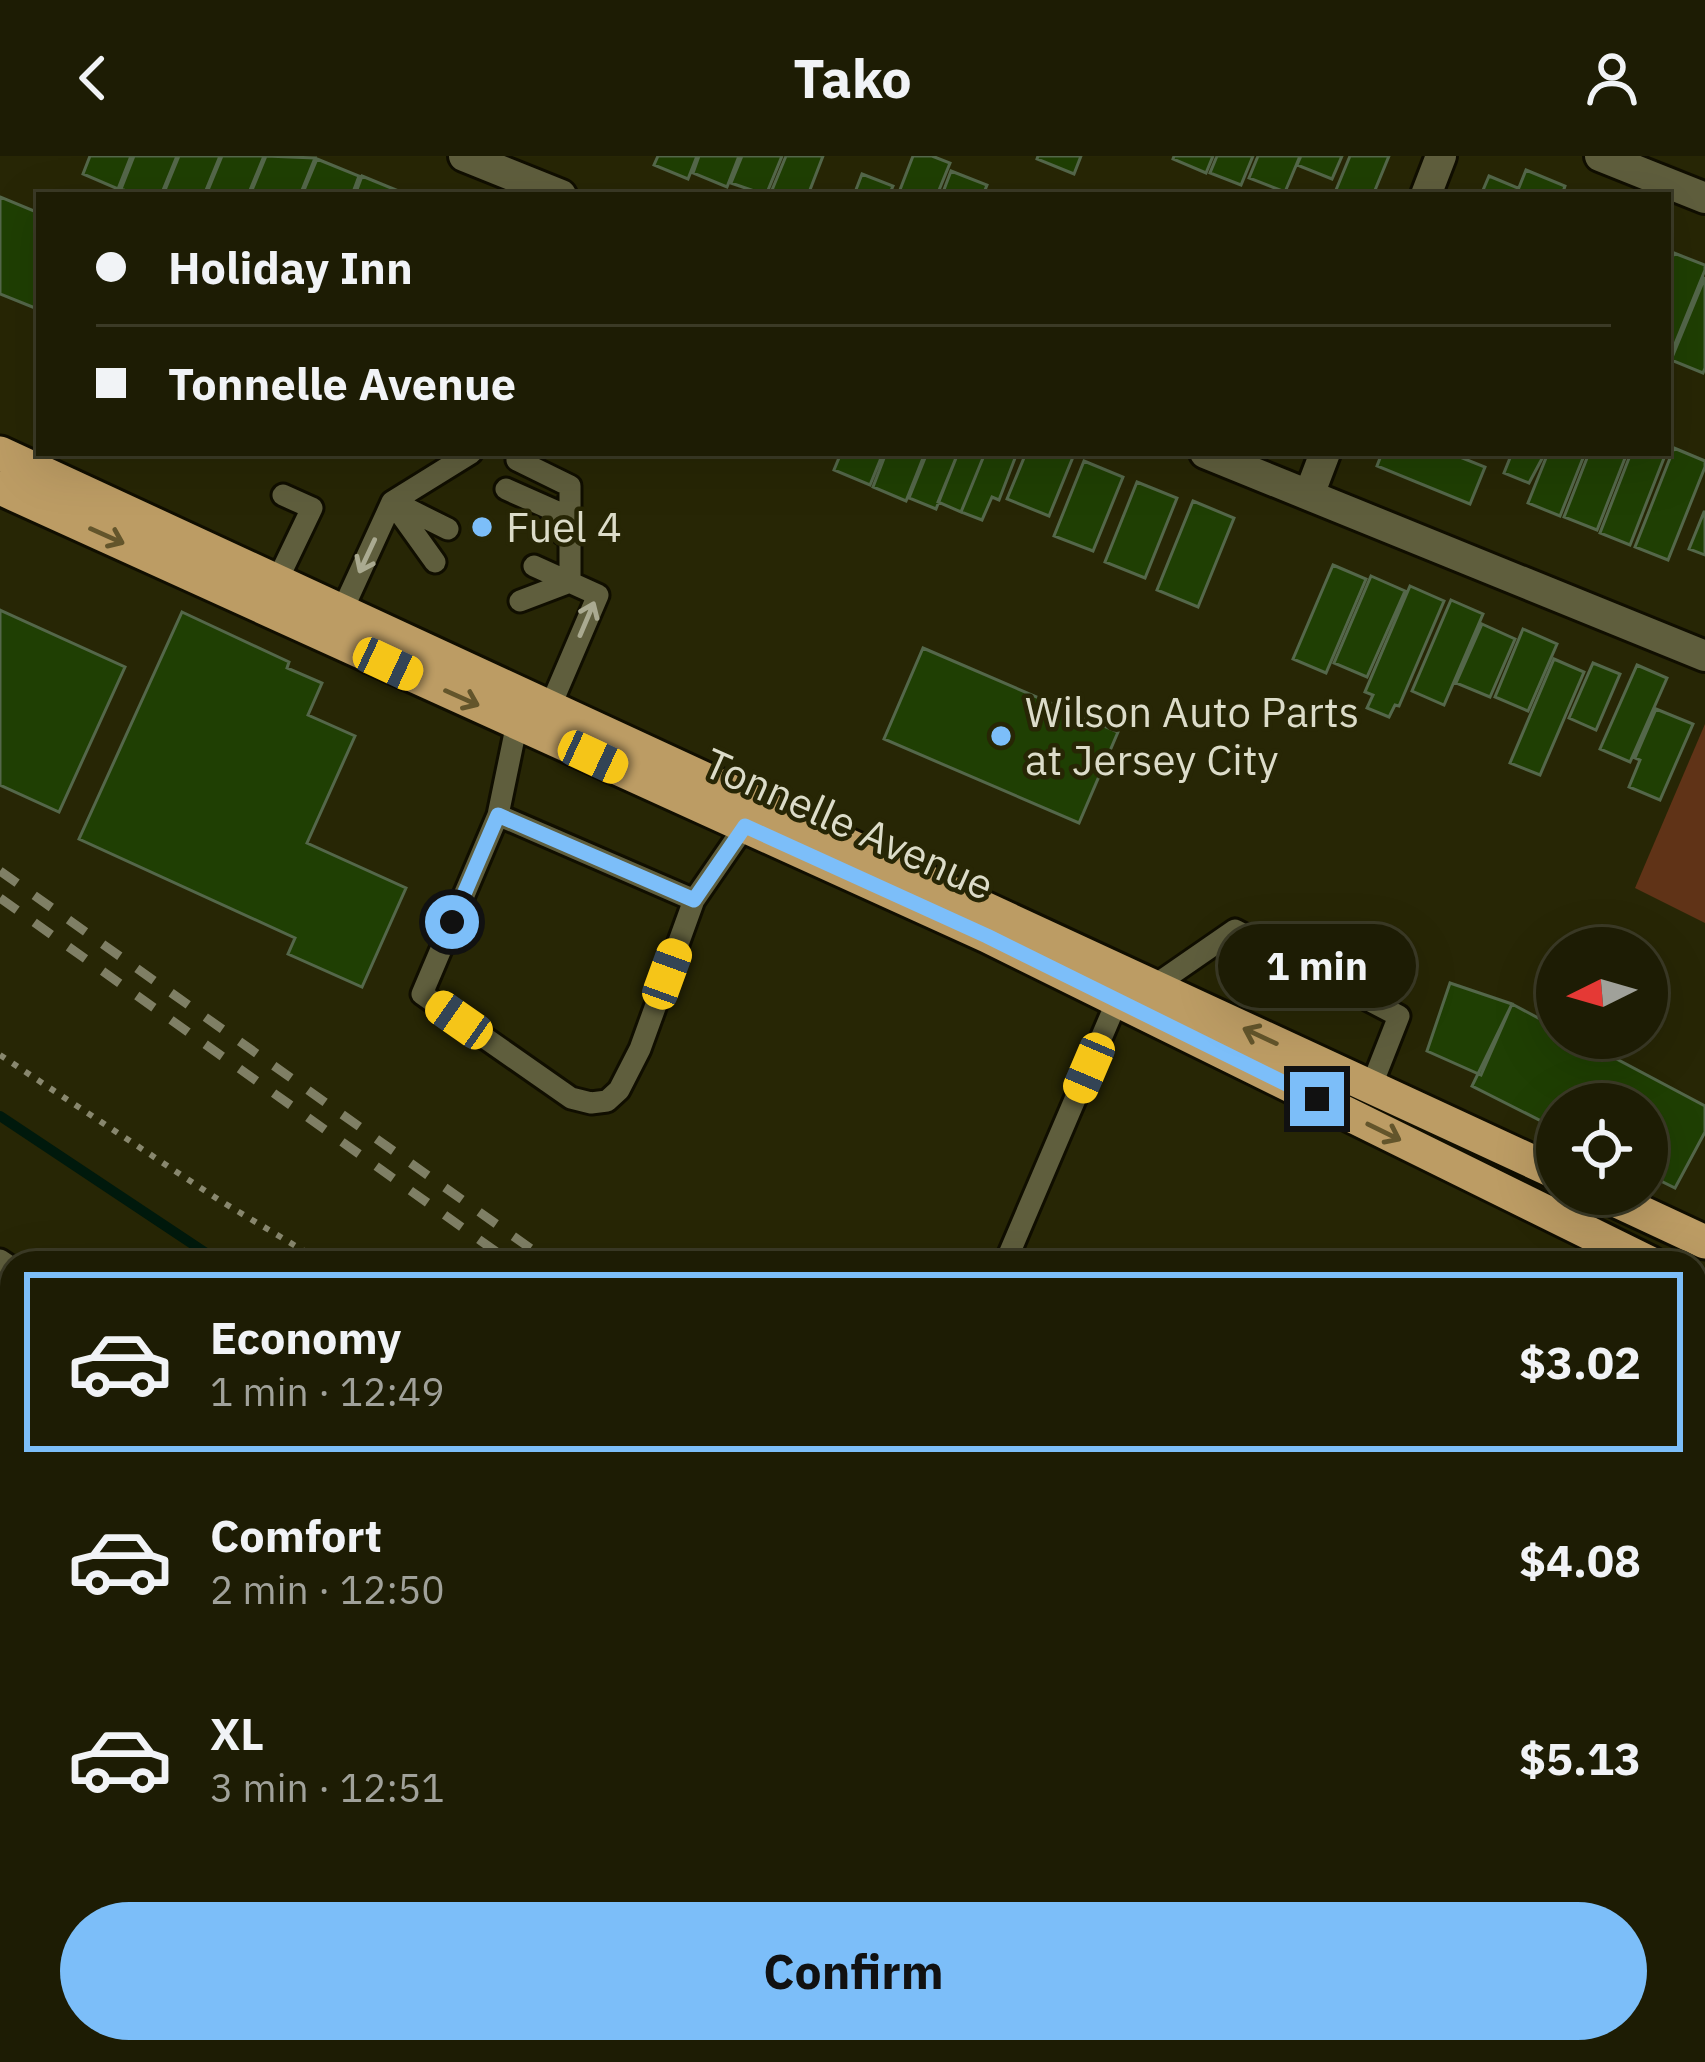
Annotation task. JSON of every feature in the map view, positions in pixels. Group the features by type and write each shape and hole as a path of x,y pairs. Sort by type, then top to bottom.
{"highway":[{"name":"Tonnelle Avenue","path":"0,452 1536,1163"},
{"name":"Tonnelle Avenue","path":"0,488 987,936 1626,1251"},
{"path":"1647,1215 1705,1242"}],"street":[{"path":"464,156 554,192"},
{"path":"1427,192 1441,156"},
{"path":"1600,156 1705,197"},
{"path":"1212,456 1705,656"},
{"path":"1309,495 1324,456"}],"lane":[{"path":"518,460 570,486 570,582"},
{"path":"342,611 392,502 471,463"},
{"path":"506,488 560,513 570,582"},
{"path":"277,581 312,508 283,495"},
{"path":"392,502 448,529"},
{"path":"392,502 435,562"},
{"path":"534,566 598,595 550,707"},
{"path":"520,601 570,582"},
{"path":"517,723 498,815 422,994 572,1098 607,1101 619,1090 640,1049 694,900 745,826"},
{"path":"498,815 694,900"},
{"path":"1154,986 1235,930 1400,1016 1371,1088"},
{"path":"1010,1251 1117,1001"}],"path":[{"path":"0,1055 304,1251"}],"shaded area":[{"path":"1705,724 1705,923 1635,888"}],"building":[{"path":"90,156 131,156 118,189 83,174"},
{"path":"134,156 177,156 162,192 121,189"},
{"path":"179,156 220,156 205,192 164,192"},
{"path":"222,156 264,156 249,192 207,192"},
{"path":"266,156 315,158 301,192 251,192"},
{"path":"658,156 697,156 688,179 654,165"},
{"path":"699,156 739,156 727,187 693,173"},
{"path":"742,156 782,156 767,192 731,183"},
{"path":"786,156 823,156 809,192 771,192"},
{"path":"913,156 950,163 938,192 899,192"},
{"path":"1038,156 1081,156 1074,174"},
{"path":"1174,156 1213,156 1206,173"},
{"path":"1217,156 1253,156 1241,185 1210,173"},
{"path":"1258,156 1300,156 1285,192 1249,178"},
{"path":"1301,156 1342,156 1332,179 1297,165"},
{"path":"1350,156 1389,156 1374,192 1336,190"},
{"path":"317,159 359,176 353,192 303,192"},
{"path":"1526,170 1565,186 1563,192 1517,192"},
{"path":"951,171 987,185 984,192 943,192"},
{"path":"862,174 893,186 890,192 855,192"},
{"path":"362,176 401,192 356,192"},
{"path":"1489,176 1518,188 1516,192 1482,192"},
{"path":"0,197 36,212 36,306 0,294"},
{"path":"1674,253 1705,265 1705,270 1671,354"},
{"path":"1705,277 1705,368 1703,373 1671,360"},
{"path":"1674,448 1705,461 1705,467 1668,560 1635,547"},
{"path":"840,456 882,456 870,485 834,470"},
{"path":"885,456 924,456 906,501 873,487"},
{"path":"926,456 957,456 936,509 909,498"},
{"path":"957,456 984,456 961,512 938,502"},
{"path":"984,456 1016,456 999,500 992,497 982,520 961,512"},
{"path":"1025,456 1073,457 1049,516 1007,499"},
{"path":"1381,456 1458,456 1485,467 1470,504 1377,466"},
{"path":"1511,456 1543,456 1529,483 1504,473"},
{"path":"1547,456 1584,456 1560,516 1528,503"},
{"path":"1588,456 1626,456 1597,530 1564,517"},
{"path":"1630,456 1665,456 1630,545 1600,533"},
{"path":"1084,461 1123,477 1093,551 1054,536"},
{"path":"1137,482 1177,498 1145,578 1105,562"},
{"path":"1193,501 1234,518 1198,607 1157,590"},
{"path":"1705,512 1705,555 1689,549"},
{"path":"1333,565 1366,579 1326,673 1293,659"},
{"path":"1371,576 1405,591 1367,677 1334,663"},
{"path":"1410,586 1444,601 1399,706 1395,705 1389,717 1367,708 1373,695 1365,692"},
{"path":"1451,600 1483,614 1444,705 1412,691"},
{"path":"0,610 125,667 59,812 0,785"},
{"path":"182,612 289,662 287,668 322,683 308,715 355,736 307,843 406,888 362,987 288,954 295,938 79,839"},
{"path":"1482,624 1515,639 1490,697 1456,683"},
{"path":"1523,629 1557,644 1528,711 1495,697"},
{"name":"Wilson Auto Parts at Jersey City","path":"923,648 1118,732 1079,823 884,739"},
{"path":"1554,659 1584,672 1540,775 1510,763"},
{"path":"1593,663 1620,674 1596,730 1569,718"},
{"path":"1637,665 1667,678 1630,762 1600,749"},
{"path":"1656,709 1693,724 1660,800 1629,787 1640,760 1635,758"},
{"path":"1450,983 1512,1004 1481,1075 1427,1051"},
{"path":"1512,1004 1536,1017 1536,1059 1617,1059 1662,1083 1536,1083 1536,1118 1472,1086"},
{"path":"1668,1086 1705,1106 1705,1132 1675,1188 1668,1184"}],"waterway":[{"path":"0,1116 203,1251"}],"railway":[{"path":"0,871 534,1251"},
{"path":"0,898 495,1251"}],"place":[{"name":"Fuel 4","path":"482,527"},
{"name":"Wilson Auto Parts at Jersey City","path":"1001,736"}],"route":[{"path":"452,922 498,815 694,900 745,826 987,936 1317,1099"}]}
